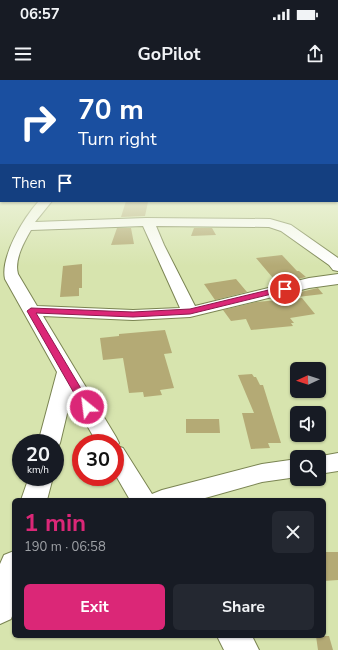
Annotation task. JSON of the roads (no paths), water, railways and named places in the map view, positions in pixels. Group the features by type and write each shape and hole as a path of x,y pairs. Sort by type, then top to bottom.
{"street":[{"path":"36,214 27,226 5,275 12,279 103,434"},
{"path":"27,226 146,222 260,222 286,228 334,262 338,267"},
{"path":"146,222 151,228 157,245 190,312"},
{"path":"31,311 133,315 190,312 309,283 338,279"},
{"path":"51,434 67,372"},
{"path":"326,463 338,462"},
{"path":"124,469 142,498"},
{"path":"169,498 262,473 290,469"},
{"path":"35,498 38,486"},
{"path":"0,609 12,570"},
{"path":"234,638 243,650"}]}
